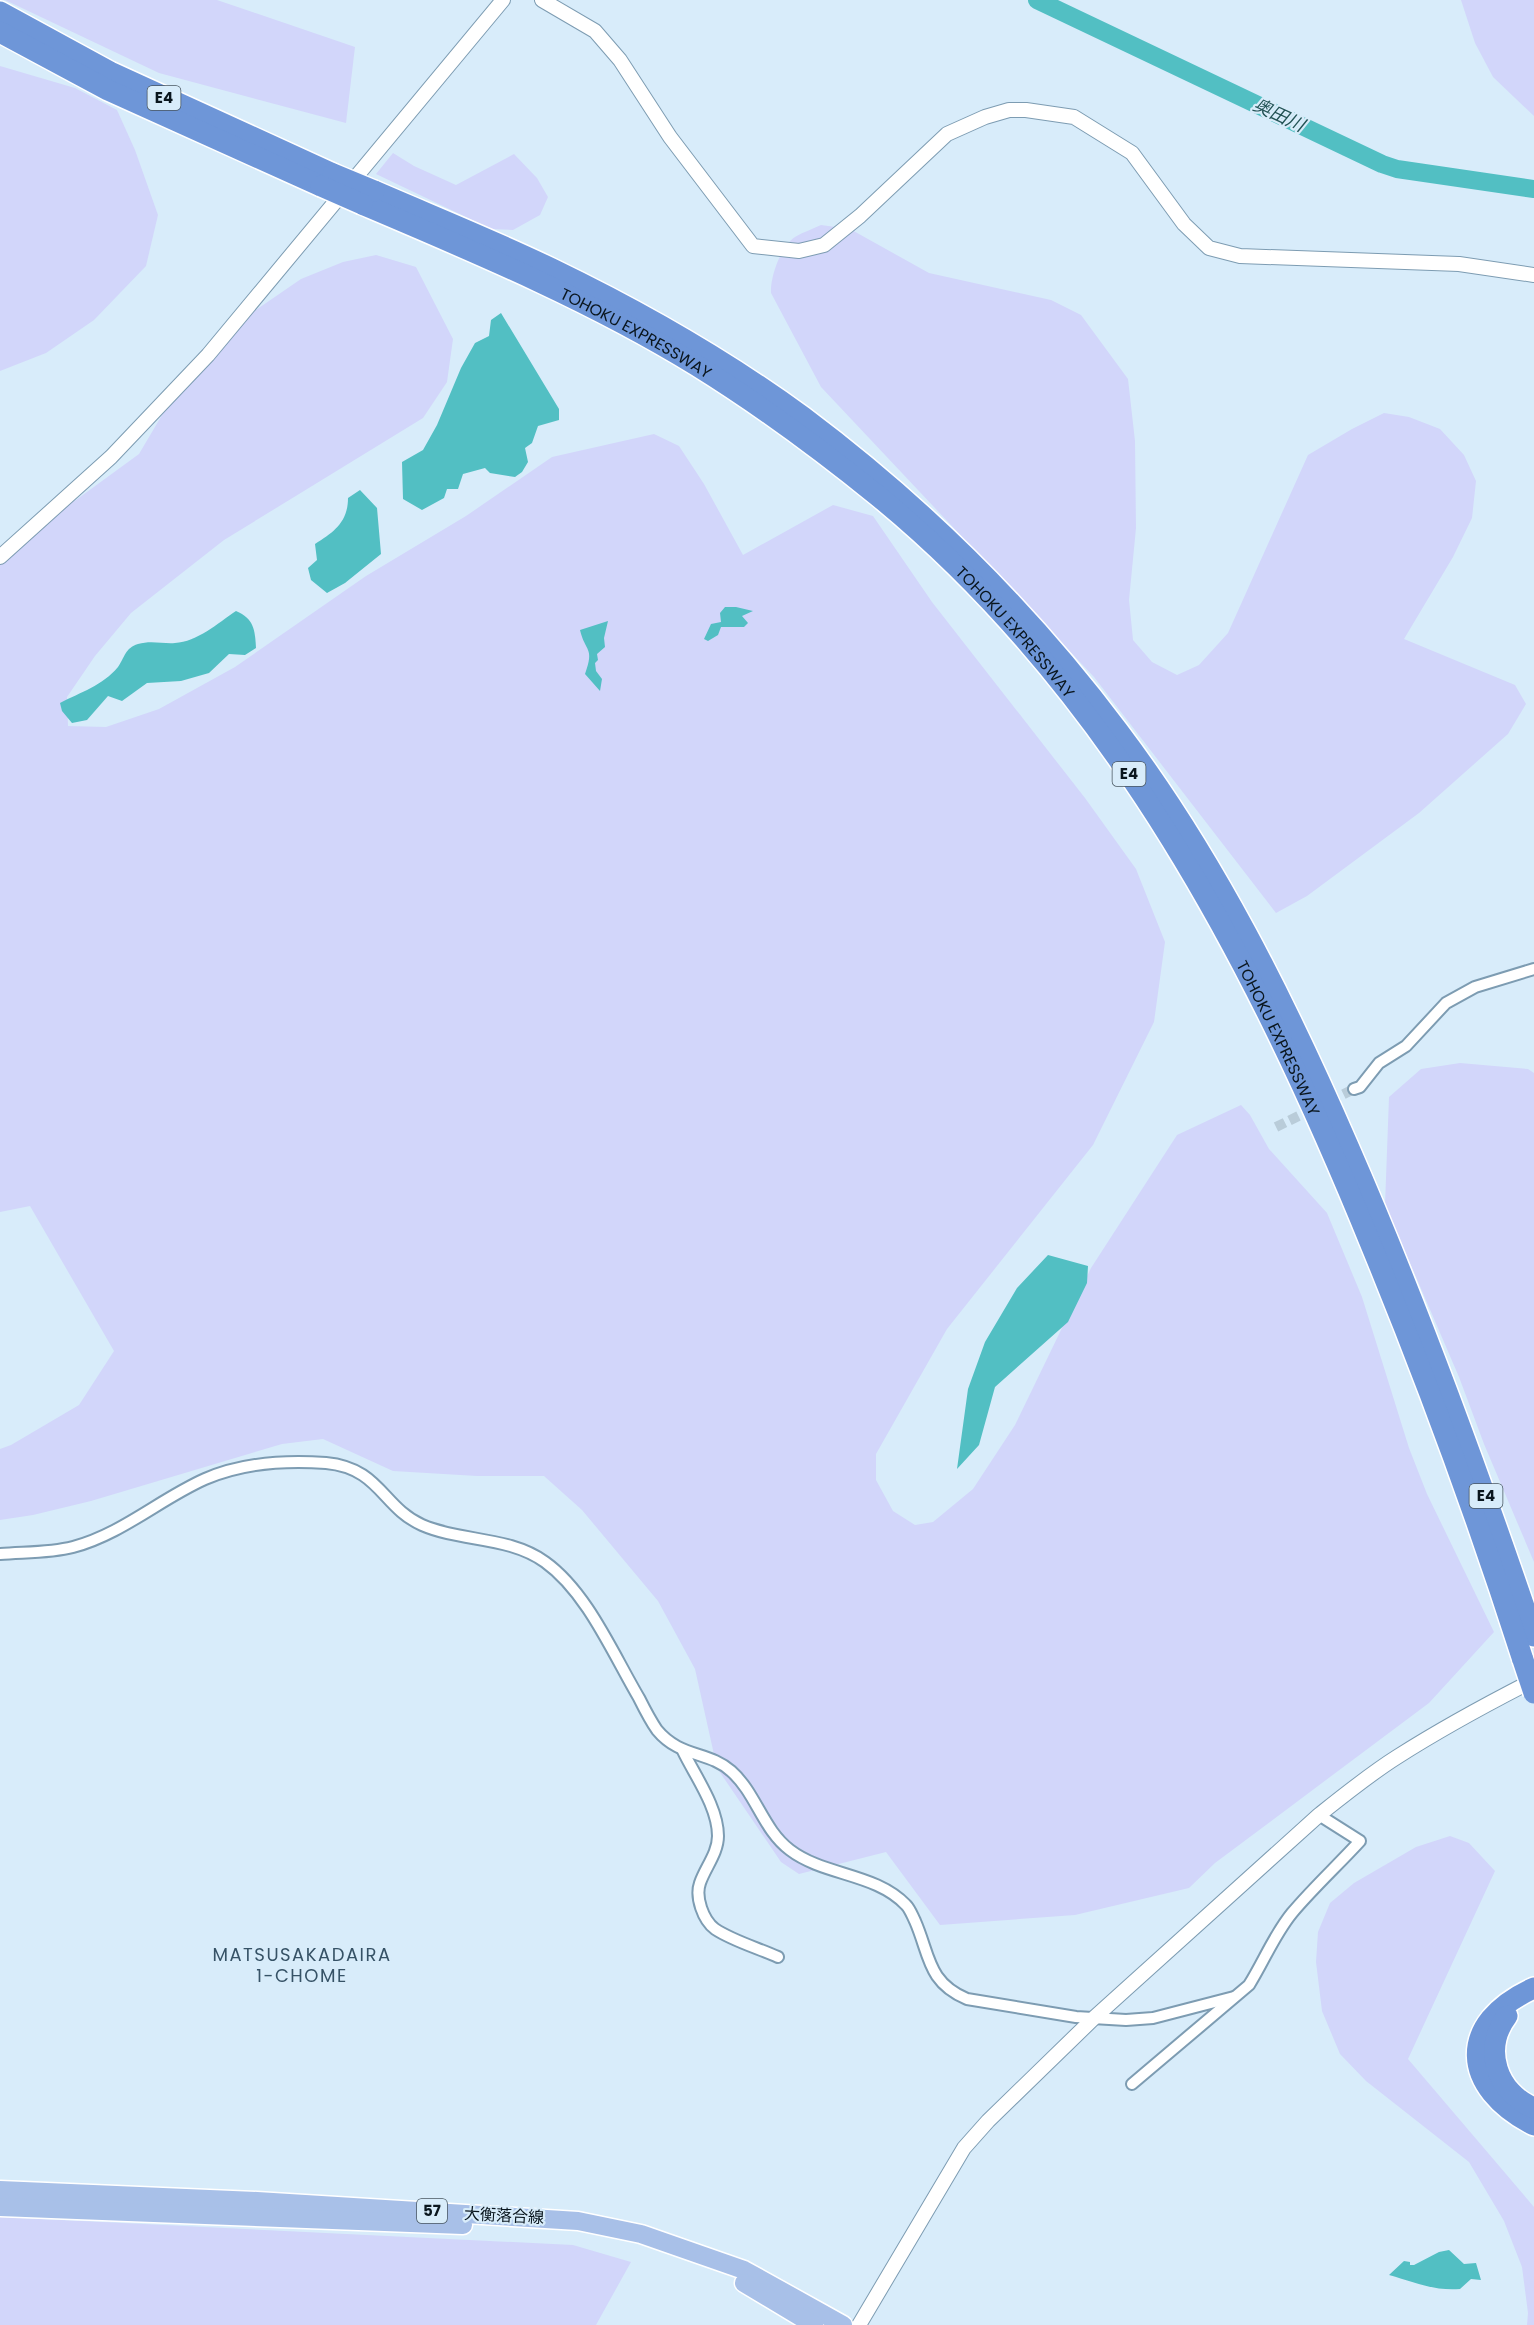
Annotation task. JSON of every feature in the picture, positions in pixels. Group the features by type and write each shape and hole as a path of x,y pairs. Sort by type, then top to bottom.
{"highway":[{"name":"TOHOKU EXPRESSWAY","path":"0,12 110,72 327,180"},
{"name":"TOHOKU EXPRESSWAY","path":"0,32 48,60 128,100 550,268 684,340 800,415 890,485 950,539 1013,603 1079,679 1121,734 1182,822 1224,892 1297,1031 1369,1192 1435,1357 1534,1636"},
{"name":"TOHOKU EXPRESSWAY","path":"368,197 608,316 696,365 746,398 879,497 938,550 1000,614 1066,689 1108,743 1180,851 1241,958 1281,1039 1353,1200 1420,1365 1496,1575 1534,1693"},
{"path":"1435,1357 1467,1426 1534,1590"},
{"path":"1534,1988 1514,1996 1494,2014 1481,2033 1476,2054 1480,2071 1499,2102 1513,2114 1534,2125"},
{"path":"1534,1997 1507,2015 1495,2038 1494,2052 1495,2064 1507,2089 1523,2103 1534,2108"}],"main road":[{"name":"大衡落合線","path":"0,2190 258,2200 578,2221 641,2234 744,2270 843,2325"},
{"name":"大衡落合線","path":"0,2207 518,2227 579,2232 639,2245 690,2261 738,2280 814,2325"}],"street":[{"path":"0,557 111,457 208,355 503,0"},
{"path":"542,0 595,31 620,60 670,137 753,246 799,251 824,245 860,216 947,134 985,117 1009,110 1026,110 1074,117 1132,153 1184,224 1209,248 1240,256 1459,264 1534,274"},
{"path":"1354,1089 1360,1087 1379,1063 1406,1046 1446,1003 1475,987 1534,969"},
{"path":"0,1554 49,1551 74,1546 110,1533 203,1480 253,1465 280,1462 328,1464 349,1468 364,1474 407,1516 422,1525 525,1551 544,1561 559,1574 589,1611 656,1728 683,1751 711,1806 718,1837 712,1859 699,1885 699,1900 703,1914 713,1928 778,1957"},
{"path":"859,2325 964,2148 987,2121 1095,2017 1319,1815 1395,1758 1462,1717 1534,1680"},
{"path":"683,1751 715,1761 731,1771 743,1785 764,1820 788,1849 804,1859 877,1886 895,1895 908,1906 926,1955 940,1982 952,1993 967,1999 1076,2017 1126,2020 1153,2018 1234,1997"},
{"path":"1132,2084 1249,1985 1275,1937 1292,1913 1360,1841 1319,1815"}],"shaded area":[{"path":"5,0 217,0 355,47 346,123 159,73"},
{"path":"1461,0 1534,0 1534,116 1493,77 1475,43"},
{"path":"0,66 75,88 117,110 135,150 158,215 146,266 94,320 46,353 0,371"},
{"path":"393,153 414,166 456,185 514,154 537,178 548,197 540,215 513,230 491,229 376,174"},
{"path":"821,225 850,229 929,273 1051,300 1081,315 1128,379 1135,441 1136,528 1129,600 1133,640 1152,662 1177,675 1199,665 1228,633 1308,455 1384,413 1409,417 1440,429 1464,455 1476,481 1472,518 1453,557 1404,639 1515,685 1526,704 1508,734 1419,813 1307,896 1276,913 1094,677 821,387 771,293 771,286 774,271 785,247 795,237"},
{"path":"376,255 416,267 453,339 447,382 423,418 224,540 131,613 95,656 67,697 68,726 106,727 159,709 235,667 366,576 466,516 552,457 654,434 679,446 704,484 743,555 833,505 873,516 932,602 1085,798 1136,869 1165,942 1154,1022 1093,1145 947,1329 876,1454 876,1480 893,1511 915,1525 933,1522 973,1489 1015,1425 1091,1268 1177,1135 1241,1105 1250,1115 1269,1149 1327,1213 1362,1297 1409,1448 1427,1494 1494,1632 1429,1703 1215,1863 1189,1888 1075,1915 940,1925 886,1852 799,1874 781,1862 717,1768 695,1669 658,1601 582,1510 544,1476 477,1476 393,1471 323,1439 282,1444 91,1501 33,1515 0,1520 0,1449 11,1445 79,1405 114,1351 30,1206 0,1212 0,554 29,530 76,500 139,454 175,393 250,314 301,279 343,262"},
{"path":"1460,1063 1528,1069 1534,1073 1534,1562 1484,1444 1459,1377 1385,1205 1389,1097 1421,1069"},
{"path":"1450,1836 1469,1843 1495,1871 1408,2059 1534,2207 1534,2325 1527,2325 1528,2313 1522,2267 1504,2221 1469,2162 1366,2081 1340,2054 1322,2011 1316,1962 1318,1932 1330,1903 1354,1883 1416,1847"},
{"path":"0,2217 573,2245 631,2262 596,2325 0,2325"}],"water":[{"path":"501,313 559,409 559,420 538,426 532,443 525,448 528,462 522,472 515,477 490,473 485,468 463,474 458,489 447,489 444,498 422,510 403,499 402,462 423,450 475,343 489,336 491,320"},
{"path":"360,490 377,508 381,554 345,583 327,593 311,580 308,568 317,560 315,544 339,526 346,514 348,498"},
{"path":"725,607 753,611 742,616 748,623 744,627 721,627 718,635 708,641 704,639 711,624 721,622 720,613"},
{"path":"236,611 247,617 254,630 256,648 245,655 229,654 209,673 181,681 147,683 122,701 108,696 87,720 72,723 62,711 60,703 91,688 112,674 128,650 134,646 148,642 183,642 207,631"},
{"path":"608,621 604,638 605,647 597,654 598,660 595,663 596,671 602,679 600,691 585,674 589,654 580,630"},
{"path":"1048,1255 1088,1266 1087,1283 1068,1322 995,1387 979,1445 957,1469 968,1389 985,1342 1017,1288"},
{"path":"1449,2250 1464,2264 1476,2263 1481,2280 1471,2279 1460,2289 1441,2289 1389,2275 1404,2261 1414,2265 1439,2252"}],"waterway":[{"name":"奥田川","path":"1037,0 1382,164 1397,169 1534,189"}],"tunnel":[{"path":"1276,1127 1354,1089"}],"district":[{"name":"MATSUSAKADAIRA 1-CHOME","path":"302,1965"}]}
